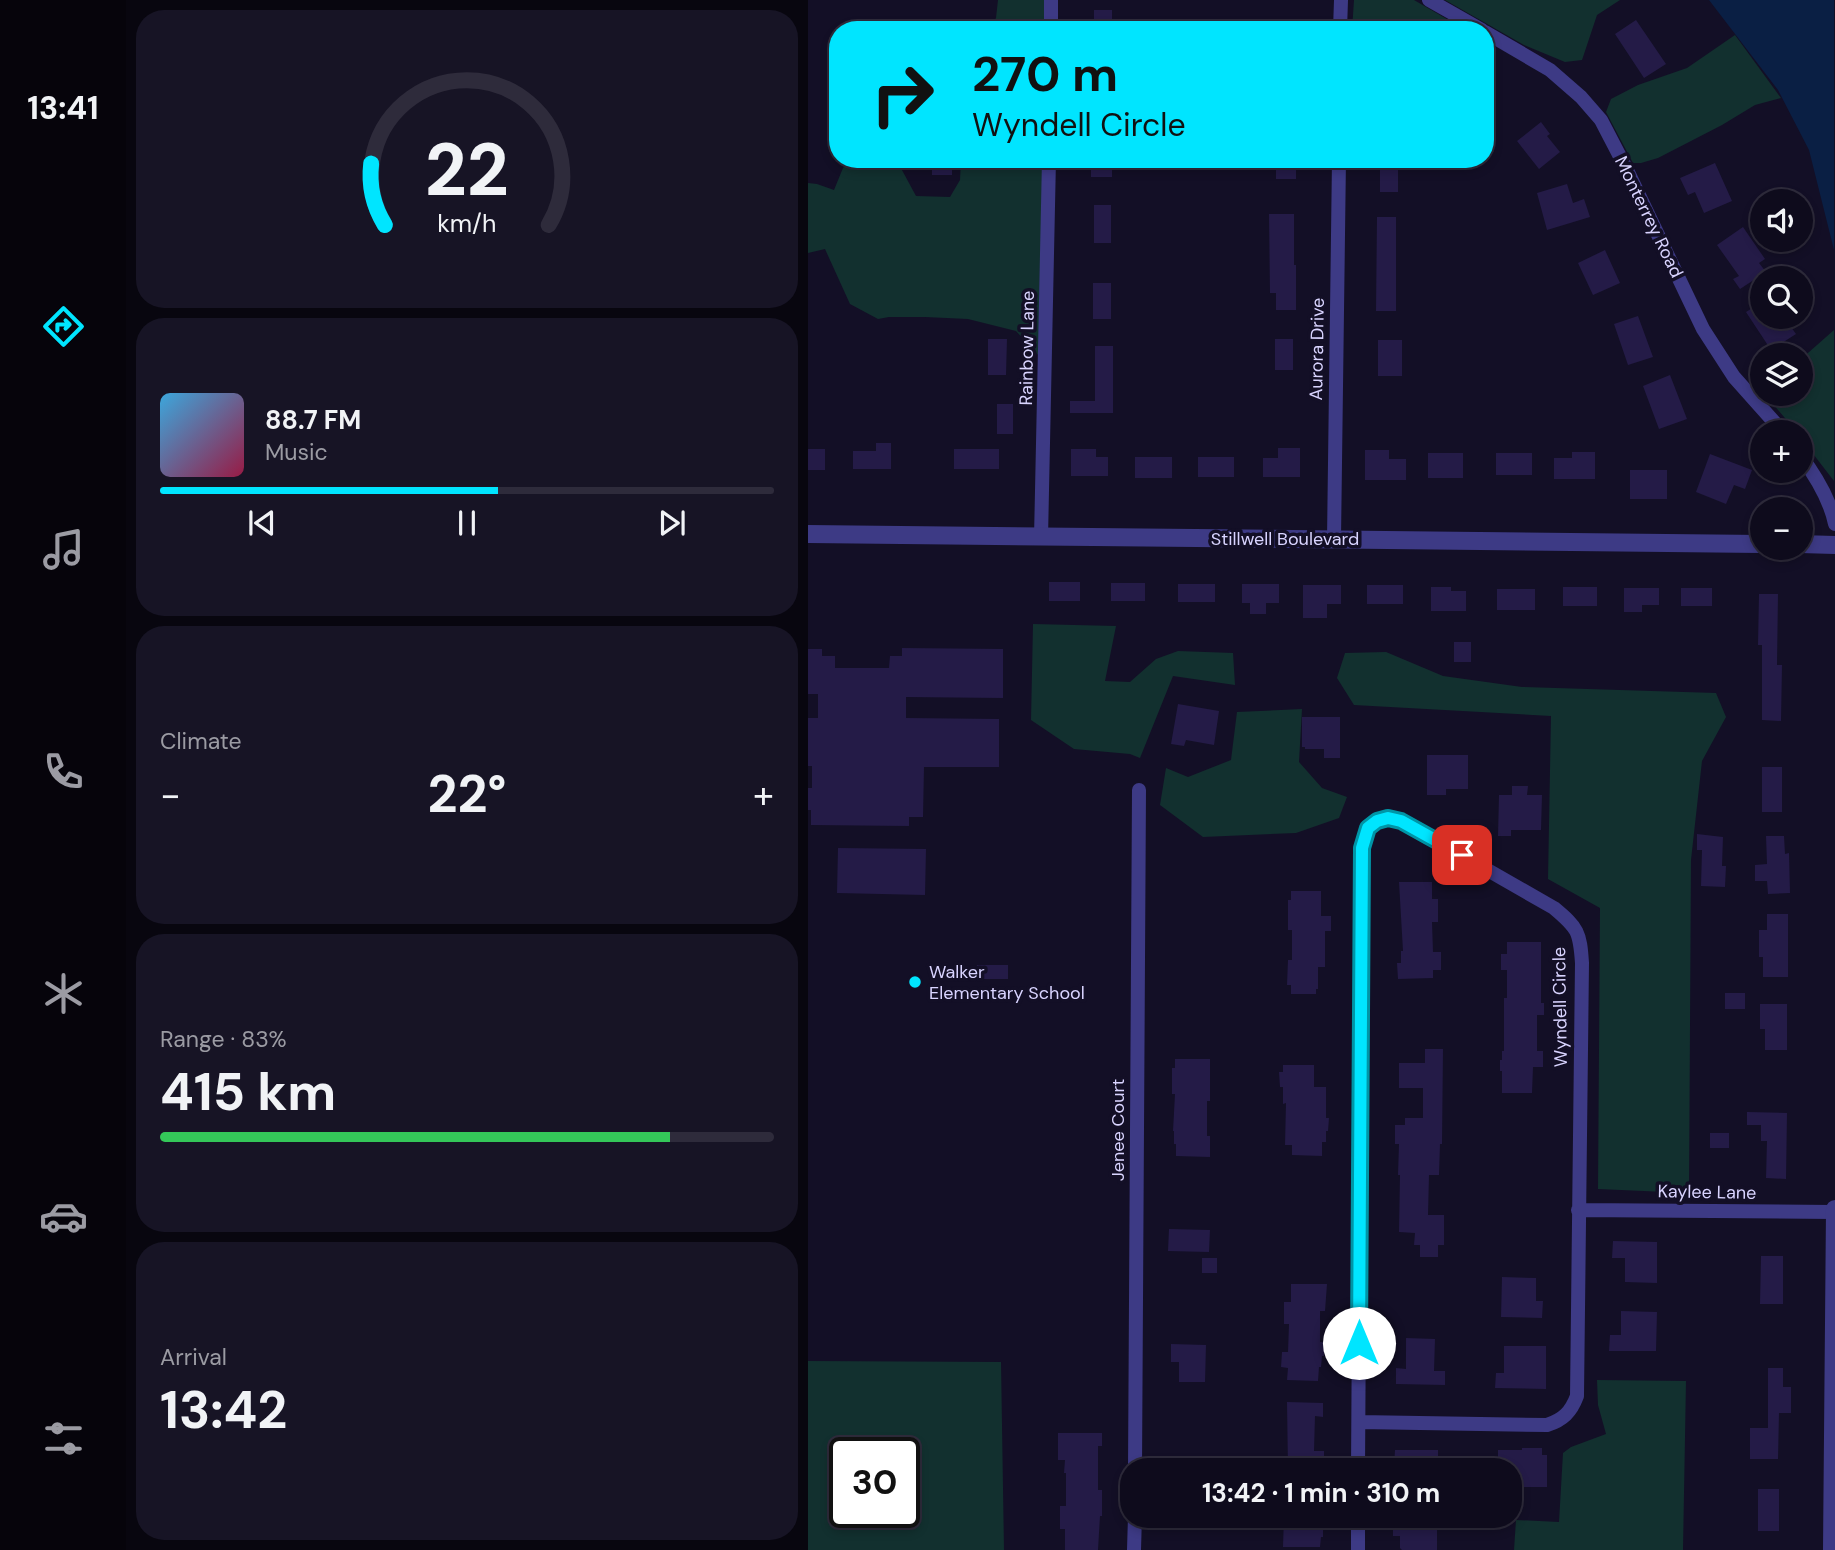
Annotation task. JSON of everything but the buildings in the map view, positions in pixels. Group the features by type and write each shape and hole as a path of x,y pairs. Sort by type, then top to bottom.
{"street":[{"path":"1051,0 1051,21"},
{"path":"1340,21 1341,0"},
{"name":"Monterrey Road","path":"1429,0 1466,21"},
{"name":"Monterrey Road","path":"1494,37 1550,70 1581,97 1601,120 1628,170 1703,330 1734,377 1772,420"},
{"name":"Rainbow Lane","path":"1041,538 1049,168"},
{"name":"Aurora Drive","path":"1334,539 1339,168"},
{"path":"1813,474 1832,510 1835,524"},
{"name":"Stillwell Boulevard","path":"808,534 1750,544"},
{"path":"1813,544 1835,545"},
{"name":"Jenee Court","path":"1135,1458 1139,790"},
{"name":"Wyndell Circle","path":"1358,1458 1362,848 1368,828 1377,821 1388,818 1416,829 1554,908 1578,931 1582,963 1577,1396 1567,1415 1558,1422 1547,1425 1359,1422"},
{"name":"Kaylee Lane","path":"1578,1210 1835,1211"},
{"path":"1832,1550 1835,1211"},
{"path":"1134,1550 1135,1528"},
{"path":"1358,1528 1358,1550"}],"green space":[{"path":"998,0 1044,0 1044,21 994,21"},
{"path":"1354,0 1414,0 1450,21 1353,21"},
{"path":"1445,0 1620,0 1597,15 1582,60 1565,62 1524,45 1494,28 1494,21 1482,21"},
{"path":"1735,35 1781,98 1755,105 1658,158 1633,163 1606,112 1611,99 1638,85 1687,68"},
{"path":"843,168 901,168 916,196 950,197 960,180 961,168 1043,168 1039,356 1016,331 968,319 878,319 850,304 825,249 808,253 808,183 834,190"},
{"path":"1834,330 1834,481 1813,454 1813,420 1787,420 1775,406 1813,406 1813,349"},
{"path":"1033,624 1116,626 1105,681 1130,682 1156,659 1178,651 1233,653 1235,685 1173,676 1140,758 1130,754 1074,749 1031,720"},
{"path":"1386,652 1443,676 1522,687 1716,693 1726,717 1702,761 1691,860 1689,1193 1598,1189 1600,908 1548,879 1551,716 1354,705 1337,678 1345,653"},
{"path":"1302,709 1299,762 1322,788 1347,797 1339,818 1296,833 1203,837 1160,805 1166,768 1188,777 1231,760 1237,712"},
{"path":"808,1361 1001,1362 1004,1550 808,1550"},
{"path":"1597,1380 1686,1381 1683,1550 1514,1550 1515,1528 1522,1528 1522,1520 1559,1522 1563,1453 1571,1447 1606,1434 1598,1405"}],"water":[{"path":"1709,0 1834,0 1834,250 1809,150 1778,90"}],"place":[{"name":"Walker Elementary School","path":"915,982"}],"route":[{"path":"1359,1343 1362,848 1368,828 1377,821 1388,818 1401,821 1462,855"}]}
